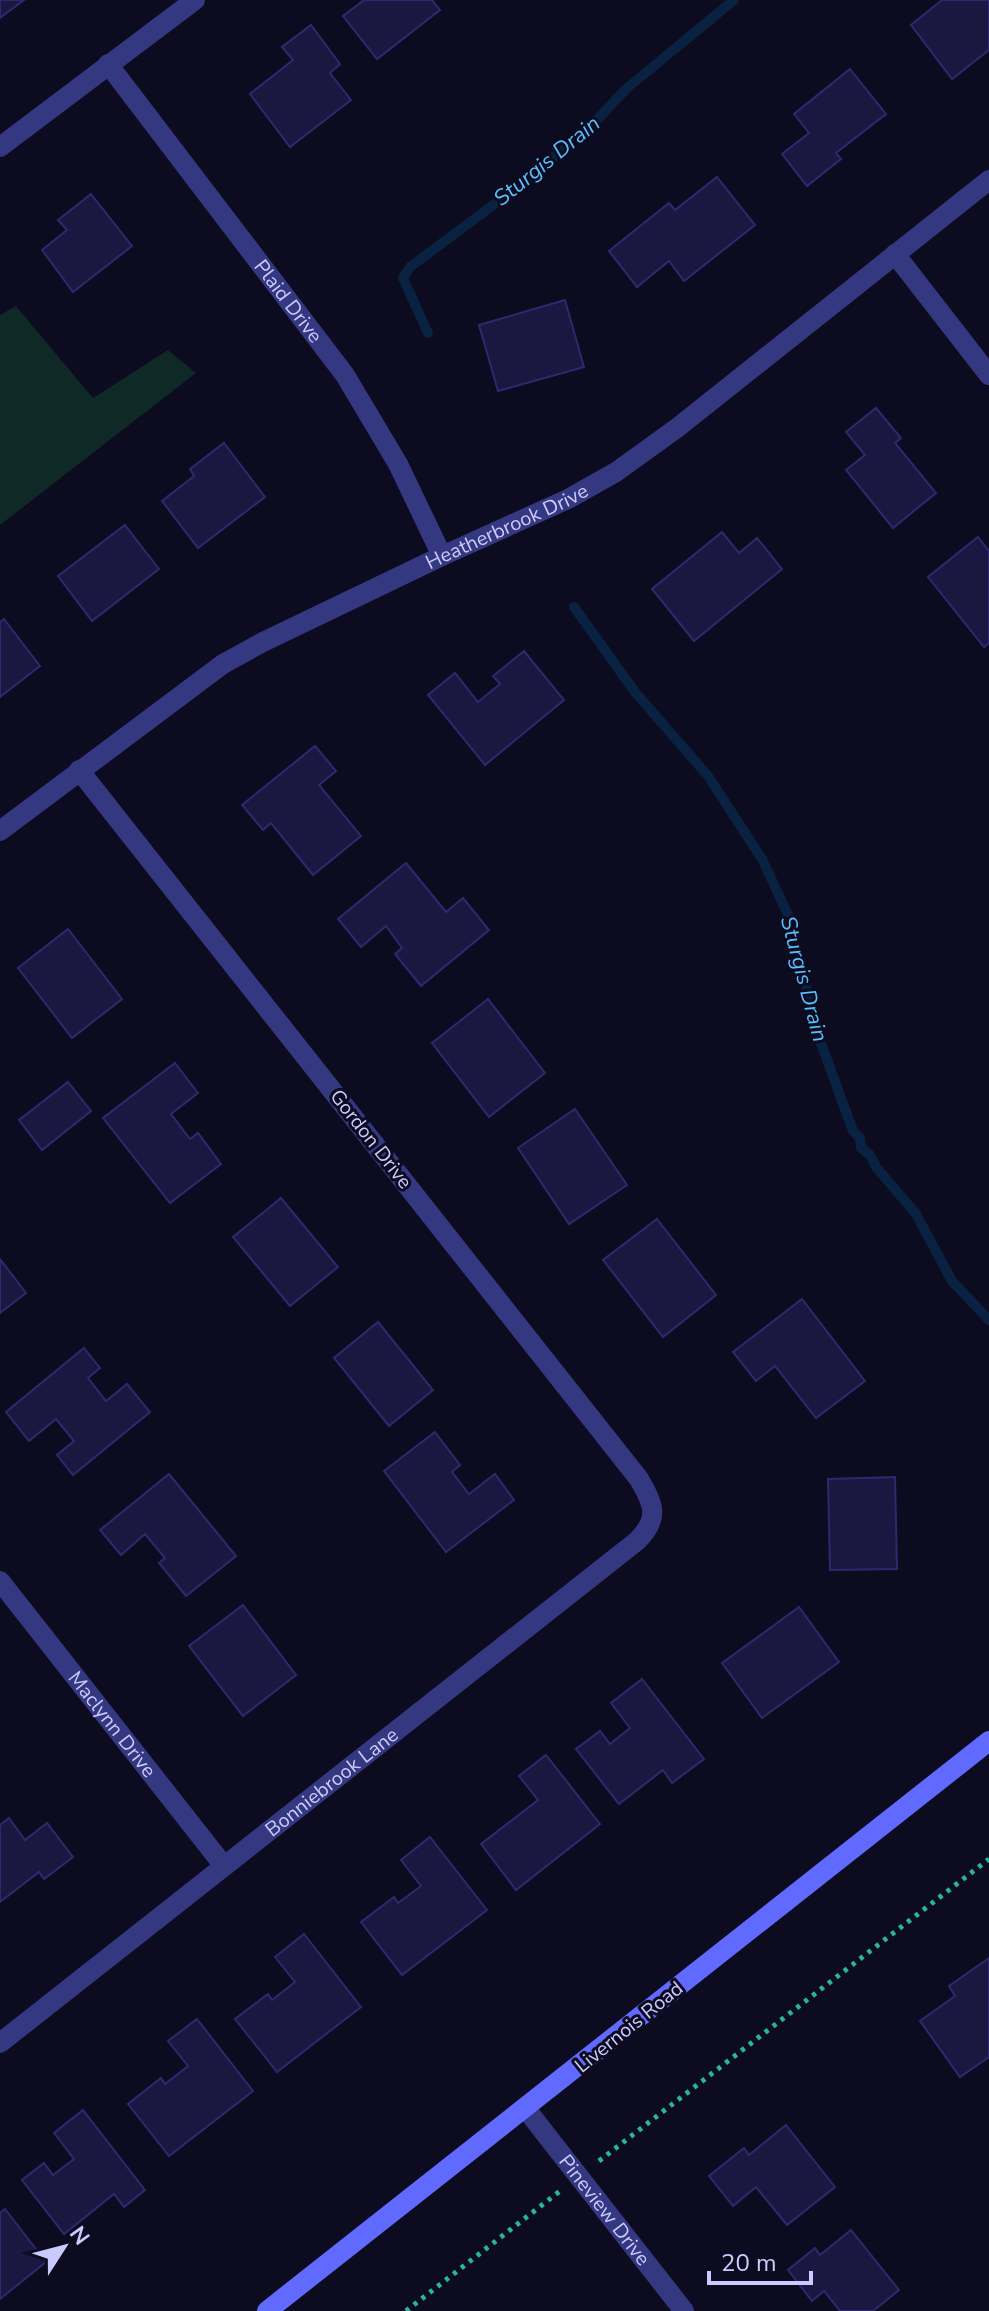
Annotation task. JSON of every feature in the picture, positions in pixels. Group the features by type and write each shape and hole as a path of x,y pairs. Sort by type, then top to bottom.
{"main road":[{"name":"Livernois Road","path":"267,2311 989,1741"}],"street":[{"path":"0,147 195,0"},
{"name":"Plaid Drive","path":"108,64 345,375 398,464 442,556"},
{"name":"Heatherbrook Drive","path":"0,831 223,664 442,556 568,499 616,472 677,428 989,180"},
{"path":"895,254 989,375"},
{"name":"Gordon Drive","path":"79,770 639,1479 654,1513"},
{"name":"Bonniebrook Lane","path":"0,2043 637,1541 647,1531 654,1513"},
{"name":"Maclynn Drive","path":"0,1581 224,1866"},
{"name":"Pineview Drive","path":"526,2109 684,2311"}],"path":[{"path":"598,2162 989,1859"},
{"path":"406,2311 562,2189"}],"green space":[{"path":"16,306 93,398 168,350 196,373 0,525 0,315"}],"building":[{"path":"0,0 24,0 0,18"},
{"path":"364,0 432,0 440,10 377,59 343,16"},
{"path":"942,0 989,0 989,50 952,79 911,25"},
{"path":"311,25 340,64 330,73 351,100 290,147 250,94 293,60 282,47"},
{"path":"850,69 886,114 836,153 841,159 807,186 782,154 809,133 794,114"},
{"path":"717,177 755,225 684,281 669,261 637,287 609,251 669,203 675,210"},
{"path":"91,194 132,246 73,292 42,250 67,230 58,220"},
{"path":"565,300 584,367 498,391 479,325"},
{"path":"876,408 901,438 895,443 936,493 893,528 846,470 865,455 846,432"},
{"path":"224,443 265,497 198,548 162,501 194,476 190,469"},
{"path":"125,525 159,569 92,621 58,576"},
{"path":"722,532 739,553 757,538 782,569 694,641 652,589"},
{"path":"978,537 989,551 989,643 984,647 928,577"},
{"path":"4,619 40,666 0,697 0,622"},
{"path":"524,651 564,700 485,765 428,695 455,673 478,702 500,684 493,676"},
{"path":"315,746 336,771 319,785 361,836 313,875 271,823 263,830 242,805"},
{"path":"406,863 446,912 463,898 489,930 421,986 395,954 402,948 386,926 361,947 338,919"},
{"path":"68,929 122,999 72,1038 18,968"},
{"path":"488,999 545,1073 489,1117 432,1043"},
{"path":"175,1063 198,1093 171,1114 190,1139 198,1133 221,1164 170,1203 103,1118"},
{"path":"68,1082 91,1111 42,1150 19,1120"},
{"path":"575,1109 627,1185 569,1224 518,1148"},
{"path":"281,1198 338,1267 290,1306 233,1237"},
{"path":"657,1219 716,1295 663,1337 603,1260"},
{"path":"0,1259 26,1293 0,1313"},
{"path":"802,1299 865,1381 816,1418 775,1366 756,1381 733,1352"},
{"path":"378,1322 433,1390 389,1426 334,1358"},
{"path":"84,1348 100,1368 88,1378 106,1401 127,1384 150,1412 73,1475 57,1455 74,1441 56,1419 29,1441 6,1412"},
{"path":"435,1432 460,1465 452,1472 469,1494 495,1474 514,1500 446,1552 384,1471"},
{"path":"169,1474 236,1556 186,1596 159,1563 165,1558 145,1534 121,1555 100,1530"},
{"path":"895,1477 897,1569 830,1570 828,1479"},
{"path":"243,1605 296,1675 243,1716 189,1646"},
{"path":"799,1607 839,1662 762,1718 722,1663"},
{"path":"642,1679 704,1759 672,1783 663,1770 619,1804 576,1749 600,1731 610,1744 630,1728 611,1703"},
{"path":"546,1755 600,1824 516,1890 481,1844 538,1800 519,1776"},
{"path":"9,1818 25,1840 47,1823 73,1857 44,1879 39,1872 0,1902 0,1825"},
{"path":"430,1837 487,1910 402,1975 361,1922 394,1897 398,1903 421,1886 401,1860"},
{"path":"304,1934 361,2007 277,2072 235,2019 268,1994 272,2000 295,1982 275,1957"},
{"path":"989,1958 989,2057 960,2077 920,2021 955,1996 949,1986"},
{"path":"197,2019 253,2091 169,2156 128,2104 161,2078 165,2084 188,2066 168,2041"},
{"path":"83,2110 145,2190 124,2207 114,2194 64,2234 22,2180 44,2163 53,2175 74,2159 54,2133"},
{"path":"786,2125 835,2187 787,2225 756,2187 733,2206 709,2176 744,2148 749,2155"},
{"path":"5,2209 46,2262 0,2299 0,2213"},
{"path":"851,2230 899,2290 873,2311 840,2311 824,2291 812,2301 788,2270 815,2248 820,2255"}],"waterway":[{"name":"Sturgis Drain","path":"428,333 403,278 410,267 532,176 592,125 626,89 734,0"},
{"name":"Sturgis Drain","path":"574,607 635,692 708,776 762,859 790,919 817,1032 853,1131 860,1138 861,1148 870,1155 876,1167 916,1214 952,1281 989,1320"}]}
